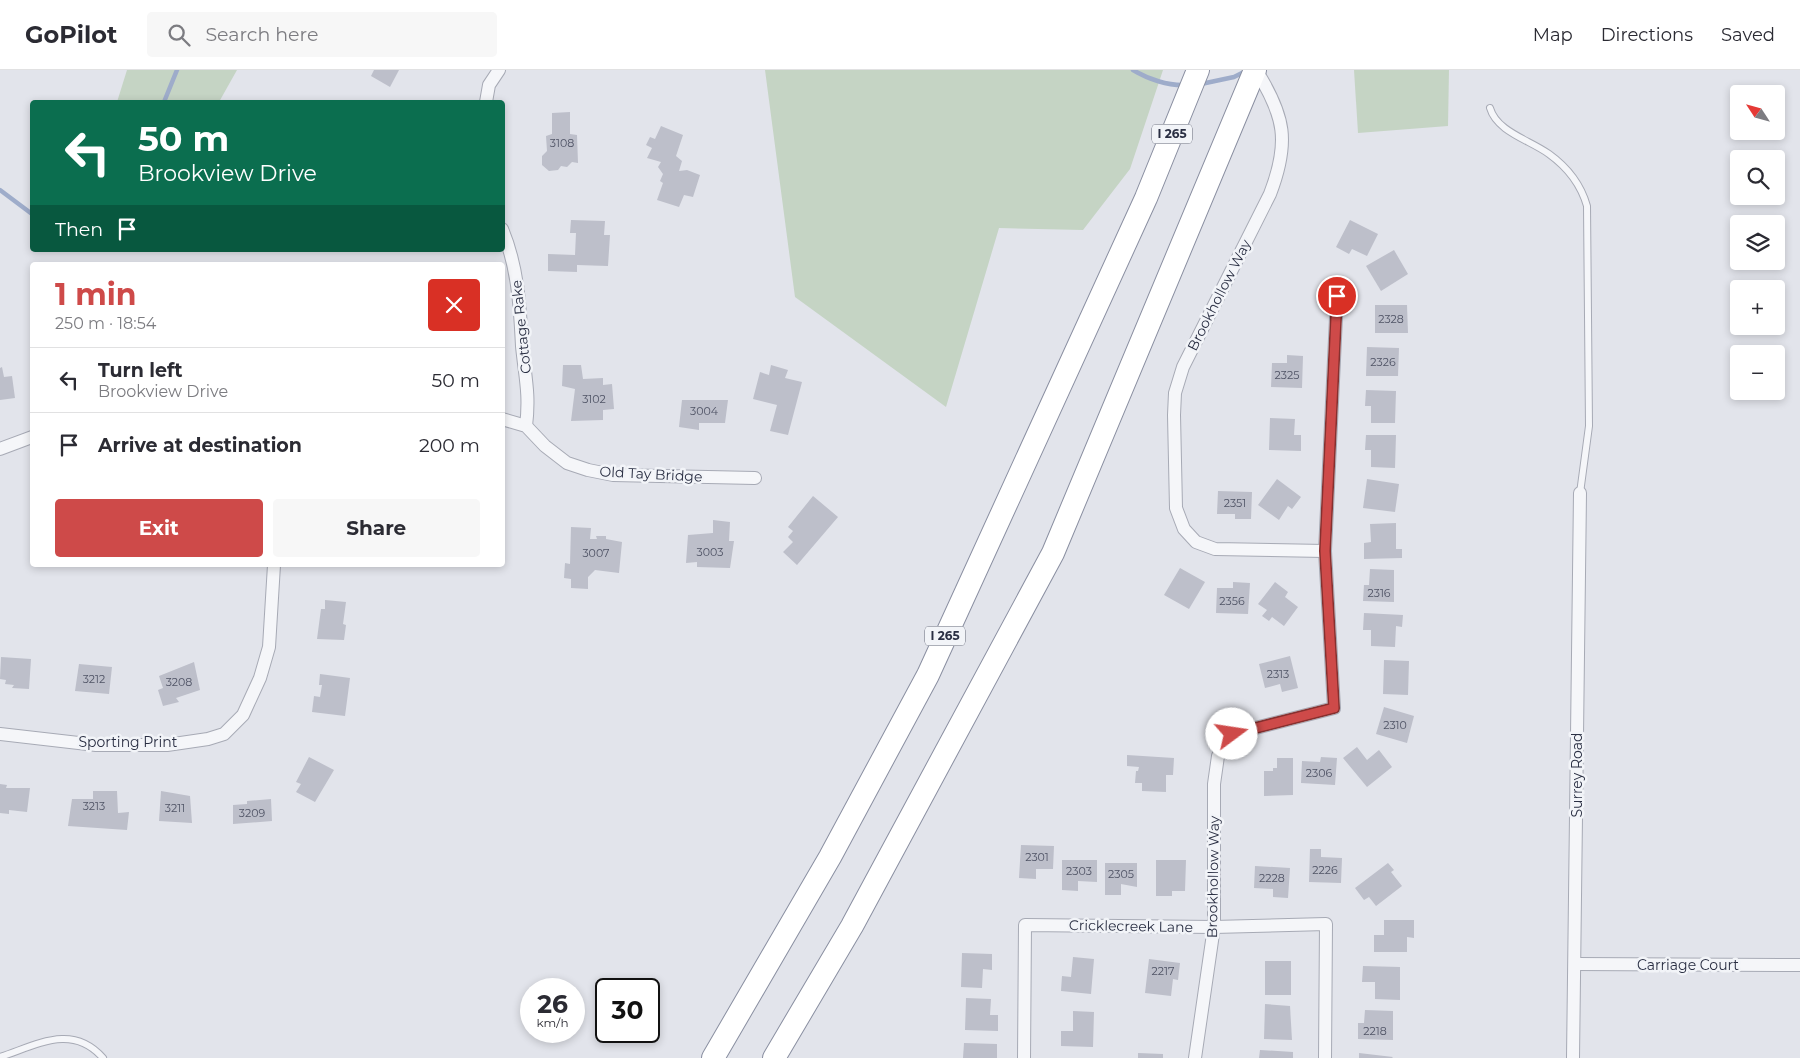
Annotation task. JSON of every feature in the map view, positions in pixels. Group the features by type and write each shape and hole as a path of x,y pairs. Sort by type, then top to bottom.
{"highway":[{"name":"I 265","path":"713,1058 825,866 928,675 1146,198 1198,70"},
{"path":"774,1058 852,926 1053,553 1256,70"}],"street":[{"path":"486,100 490,85 499,70"},
{"name":"Brookhollow Way","path":"1195,1058 1214,927 1214,784 1218,756 1232,734 1334,708 1325,551 1215,549 1196,542 1184,530 1176,508 1175,393 1183,367 1278,174 1283,134 1279,112 1256,70"},
{"name":"Cottage Rake","path":"505,238 514,267 521,308 529,401 526,426"},
{"path":"1325,551 1337,296"},
{"path":"505,420 526,426"},
{"name":"Old Tay Bridge","path":"526,426 545,446 567,463 588,470 613,475 755,478"},
{"path":"0,449 30,438"},
{"name":"Surrey Road","path":"1574,1058 1576,696 1580,493"},
{"name":"Sporting Print","path":"0,734 105,745 167,745 208,739 224,734 243,715 260,678 269,647 274,567"},
{"name":"Cricklecreek Lane","path":"1024,1058 1025,925 1214,927 1326,924 1325,1058"},
{"name":"Carriage Court","path":"1576,964 1800,965"}],"lane":[{"path":"1490,108 1492,116 1505,128 1550,154 1570,173 1582,192 1587,206 1588,426 1580,493"},
{"path":"0,1057 59,1038 82,1043 96,1050 104,1058"}],"green space":[{"path":"127,70 237,70 220,100 118,100"},
{"path":"765,70 1163,70 1130,169 1083,230 999,228 946,407 795,297"},
{"path":"1354,70 1449,70 1448,126 1358,133"}],"building":[{"path":"374,70 399,70 390,87 371,76"},
{"path":"570,112 570,134 577,135 578,163 572,162 567,167 561,166 558,170 549,171 542,165 542,156 547,151 546,136 552,134 552,113"},
{"path":"661,126 683,135 676,156 682,161 679,171 687,170 700,175 693,197 684,195 679,207 657,200 663,183 660,181 663,174 658,167 661,162 647,158 652,148 646,145 650,137 655,139"},
{"path":"571,220 605,221 604,235 610,235 608,266 577,265 577,272 548,271 548,254 575,255 576,233 570,233"},
{"path":"1350,220 1378,234 1367,256 1352,249 1349,254 1336,247"},
{"path":"1394,250 1408,274 1381,291 1366,266"},
{"path":"1375,305 1407,305 1408,333 1375,333"},
{"path":"1367,347 1399,348 1398,376 1366,376"},
{"path":"1287,355 1303,356 1302,388 1271,387 1272,363 1287,363"},
{"path":"563,365 581,365 583,379 603,378 603,385 612,384 614,409 603,410 603,420 571,421 575,389 562,386"},
{"path":"771,365 788,370 785,378 802,382 788,435 770,431 777,405 753,399 760,372 769,375"},
{"path":"2,367 4,377 12,376 15,398 0,400 0,368"},
{"path":"1366,390 1396,391 1395,423 1371,423 1371,406 1365,406"},
{"path":"682,400 728,400 725,423 699,423 699,430 679,427"},
{"path":"1270,418 1295,419 1294,435 1301,435 1301,451 1269,450"},
{"path":"1366,435 1396,435 1395,468 1371,467 1371,450 1365,450"},
{"path":"1277,479 1301,497 1292,509 1288,506 1279,520 1258,505"},
{"path":"1367,479 1399,484 1395,512 1363,508"},
{"path":"1218,491 1252,492 1251,519 1235,519 1235,514 1217,514"},
{"path":"813,496 838,517 797,565 783,552 793,542 788,537 793,531 788,527"},
{"path":"713,520 730,522 729,541 734,541 730,568 697,567 697,562 686,563 688,535 713,533"},
{"path":"1396,523 1396,549 1402,549 1402,558 1364,559 1364,543 1371,542 1370,524"},
{"path":"571,527 591,528 590,539 597,539 596,536 606,536 606,539 622,542 619,573 595,570 588,577 588,589 571,588 571,579 564,578 565,563 570,564"},
{"path":"1180,568 1205,582 1189,609 1164,595"},
{"path":"1370,569 1394,570 1394,602 1363,601 1364,585 1369,585"},
{"path":"1233,582 1250,583 1248,614 1216,613 1217,588 1233,588"},
{"path":"1275,582 1288,592 1285,597 1298,607 1284,626 1272,617 1269,621 1262,616 1267,610 1258,604"},
{"path":"325,600 346,602 343,624 346,625 344,640 317,639 321,609 325,609"},
{"path":"1364,613 1403,615 1402,627 1396,626 1395,647 1371,646 1371,630 1363,630"},
{"path":"1290,656 1298,688 1282,692 1280,684 1265,688 1259,664"},
{"path":"1,657 31,659 29,689 12,688 14,685 5,684 6,680 0,679"},
{"path":"1384,660 1409,661 1408,695 1383,694"},
{"path":"194,662 200,690 176,698 179,702 163,706 158,690 163,688 159,676"},
{"path":"79,664 112,667 109,694 75,691"},
{"path":"320,674 350,678 345,716 312,712 314,696 320,697 322,685 319,685"},
{"path":"1384,707 1414,716 1407,743 1376,734"},
{"path":"1357,747 1367,760 1379,750 1392,767 1367,787 1343,758"},
{"path":"1127,755 1174,758 1173,775 1166,775 1166,792 1142,791 1142,783 1135,783 1136,771 1138,771 1139,767 1127,766"},
{"path":"309,757 334,770 315,802 296,792 301,784 296,782"},
{"path":"1321,757 1337,758 1335,785 1301,783 1302,761 1320,762"},
{"path":"1277,758 1293,758 1293,795 1264,796 1264,771 1273,771 1273,768 1277,768"},
{"path":"0,784 7,785 6,788 30,788 27,812 9,810 9,814 0,813"},
{"path":"93,791 117,791 118,813 129,812 127,830 68,826 72,799 93,799"},
{"path":"161,791 190,796 192,823 159,821"},
{"path":"271,799 272,821 233,824 233,805 247,804 247,801"},
{"path":"1021,845 1054,846 1053,869 1036,869 1036,879 1019,878"},
{"path":"1310,849 1321,849 1321,857 1342,858 1341,883 1309,882"},
{"path":"1062,860 1097,860 1097,882 1078,881 1078,891 1062,890"},
{"path":"1156,860 1186,860 1185,891 1172,891 1172,896 1156,896"},
{"path":"1105,863 1137,863 1137,887 1121,884 1121,895 1105,895"},
{"path":"1388,863 1394,870 1391,872 1402,886 1376,906 1369,897 1364,900 1355,888"},
{"path":"1255,866 1290,868 1288,898 1273,897 1273,889 1254,888"},
{"path":"1384,920 1414,920 1414,938 1407,937 1407,952 1374,952 1374,935 1384,935"},
{"path":"962,953 992,954 992,970 983,969 982,988 961,987"},
{"path":"1073,957 1094,959 1091,994 1061,991 1062,976 1071,977"},
{"path":"1149,959 1180,963 1178,980 1173,979 1171,996 1145,993"},
{"path":"1265,961 1291,961 1291,995 1265,995"},
{"path":"1363,966 1400,967 1400,1000 1375,999 1375,982 1362,982"},
{"path":"966,998 991,999 990,1015 998,1015 998,1031 965,1030"},
{"path":"1265,1004 1290,1006 1292,1040 1264,1039"},
{"path":"1365,1010 1393,1011 1393,1040 1358,1039 1358,1023 1364,1023"},
{"path":"1073,1011 1094,1012 1093,1047 1061,1046 1061,1031 1073,1031"},
{"path":"964,1043 997,1044 997,1058 963,1058"},
{"path":"1260,1050 1293,1052 1293,1058 1259,1058"},
{"path":"1138,1053 1163,1054 1163,1058 1138,1058"},
{"path":"1359,1053 1393,1057 1359,1058"}],"waterway":[{"path":"165,100 177,70"},
{"path":"1133,70 1158,81 1186,85"},
{"path":"1201,84 1234,77 1246,71"},
{"path":"0,190 30,212"}],"route":[{"path":"1232,734 1334,708 1325,551 1337,296"}]}
